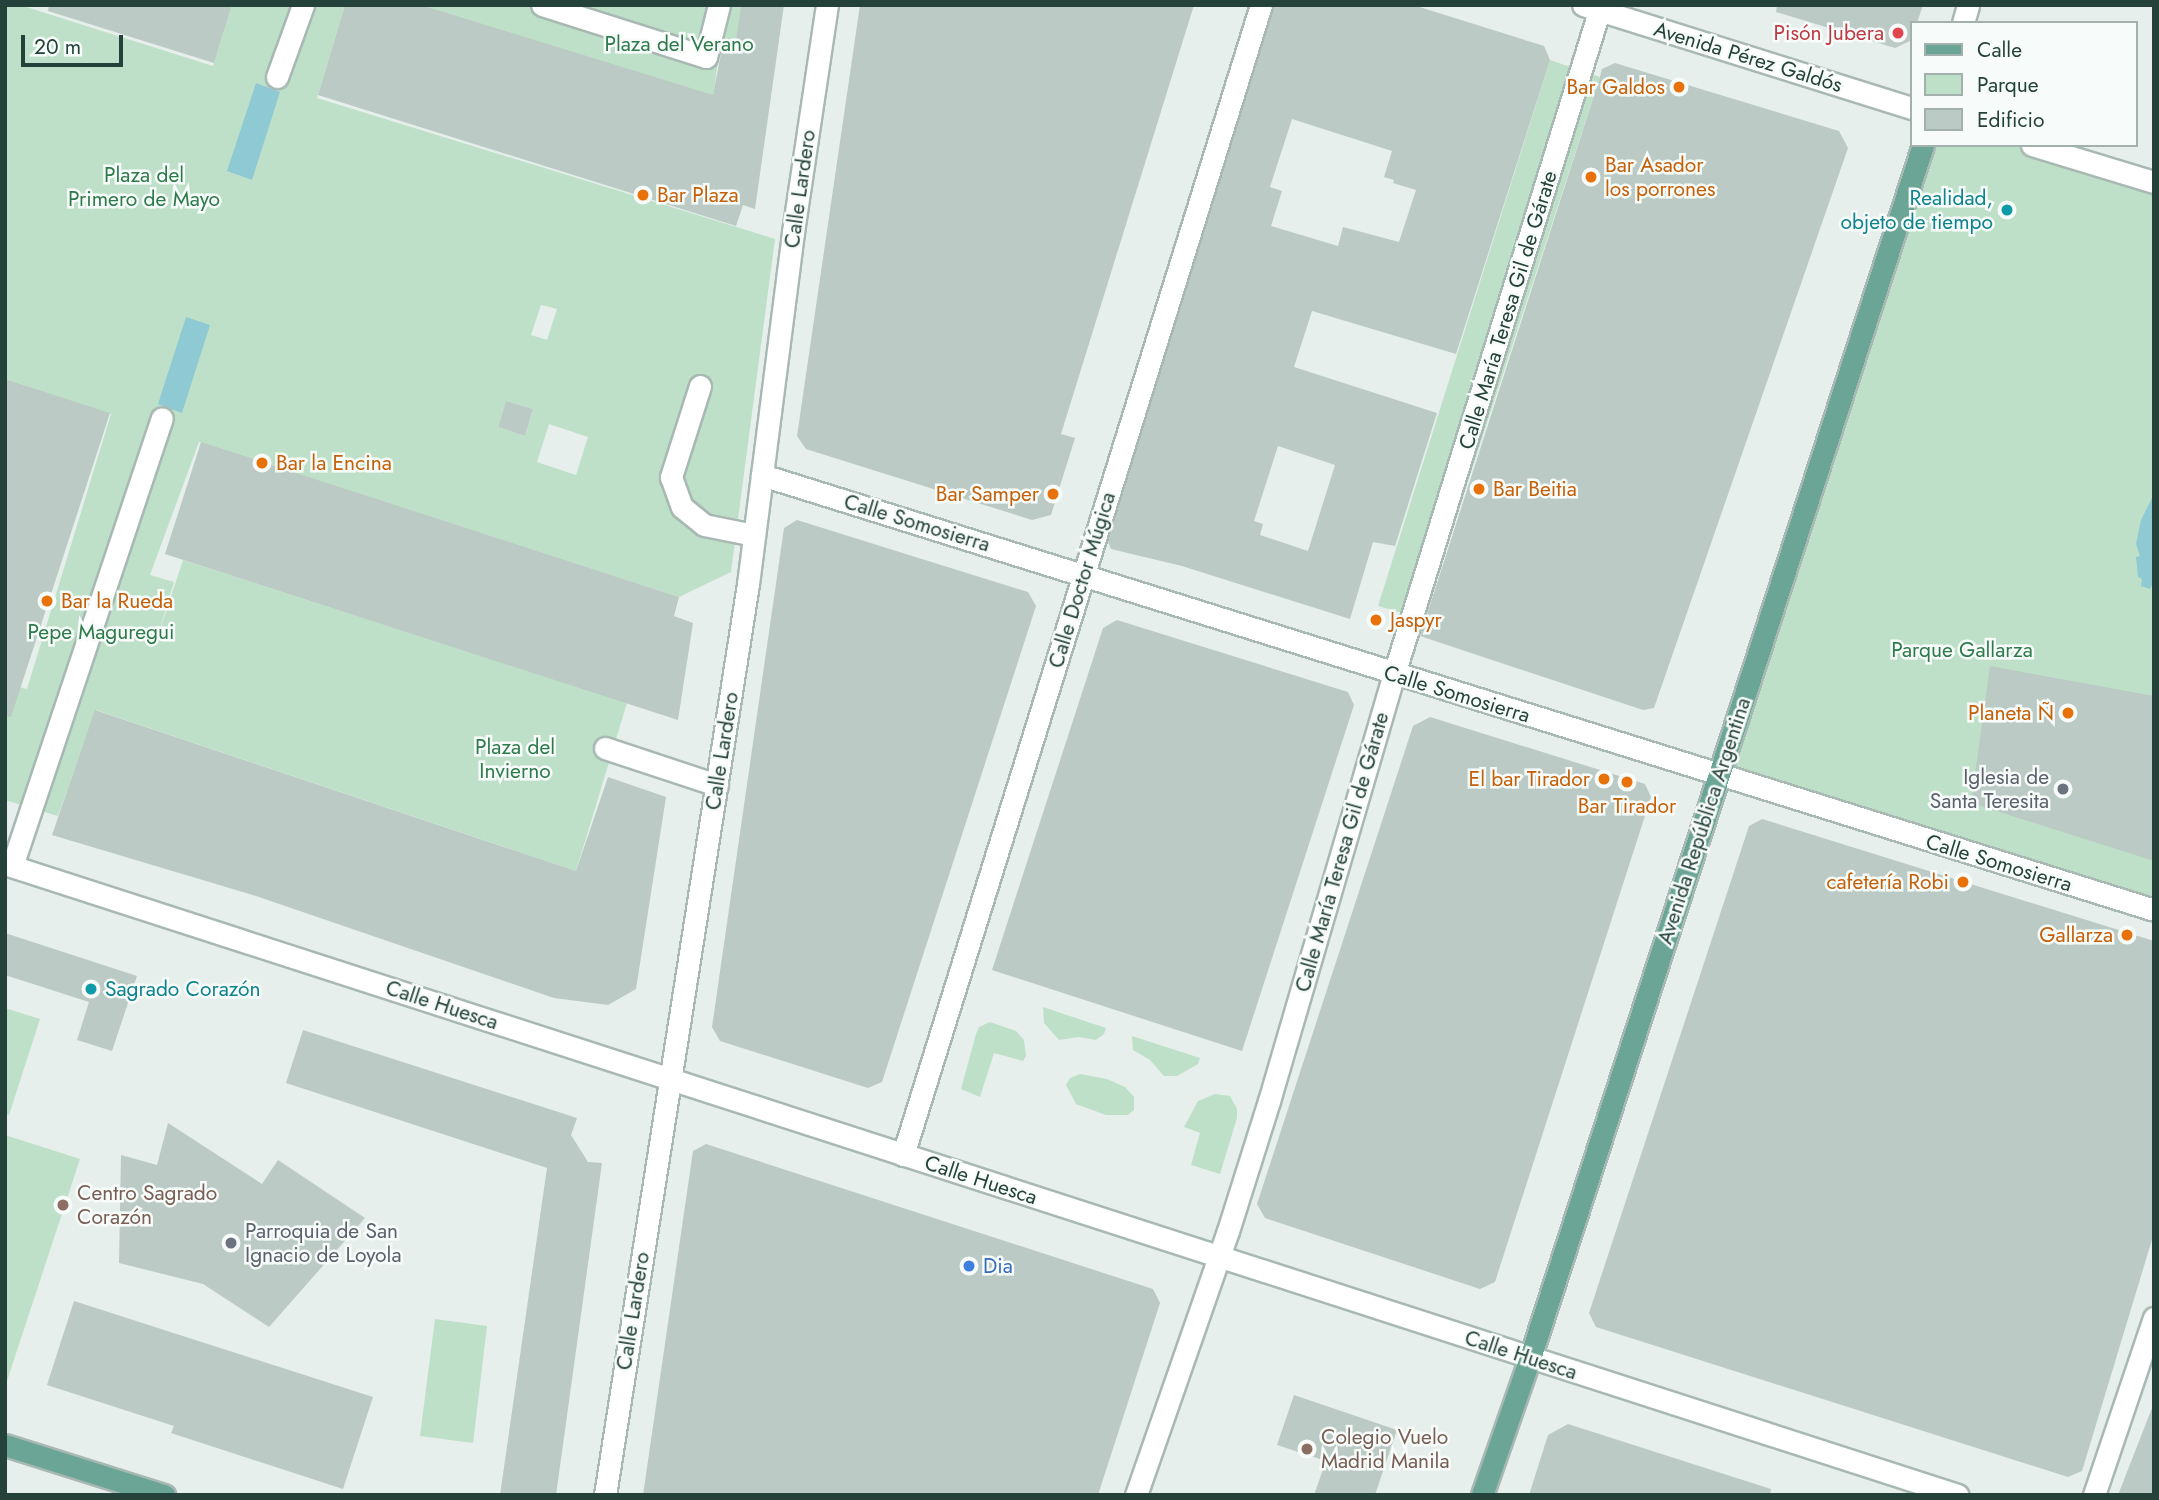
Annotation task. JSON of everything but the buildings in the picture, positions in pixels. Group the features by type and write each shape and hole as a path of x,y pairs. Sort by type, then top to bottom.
{"main road":[{"name":"Avenida República Argentina","path":"1482,1495 1530,1358 1922,147"},
{"path":"5,1446 164,1495"}],"street":[{"path":"277,77 303,5"},
{"path":"542,5 706,57 719,5"},
{"name":"Calle Lardero","path":"605,1495 717,785 827,5"},
{"name":"Calle Doctor Múgica","path":"903,1155 1261,5"},
{"name":"Avenida Pérez Galdós","path":"1594,7 1910,107"},
{"name":"Calle María Teresa Gil de Gárate","path":"1136,1495 1219,1258 1269,1101 1594,7"},
{"path":"2039,147 2154,182"},
{"path":"700,386 671,477 682,507 704,525 754,535"},
{"path":"9,865 162,418"},
{"name":"Calle Somosierra","path":"762,475 2154,910"},
{"path":"605,748 717,785"},
{"name":"Calle Huesca","path":"9,865 1958,1495"},
{"path":"2094,1495 2154,1318"}],"green space":[{"name":"Plaza del Primero de Mayo","path":"5,5 20,5 213,66 232,5 345,5 317,98 775,239 731,572 679,597 199,442 150,575 174,582 156,642 183,560 627,703 576,871 96,710 58,816 5,800 5,683 27,689 111,414 5,379","holes":["541,305 557,309 547,340 531,335","506,401 533,409 525,436 498,427","549,424 588,437 576,475 537,462"]},
{"name":"Plaza del Verano","path":"421,5 741,5 736,40 721,38 712,106"},
{"path":"1550,60 1600,77 1423,619 1378,606"},
{"name":"Parque Gallarza","path":"1922,147 2039,147 2154,182 2154,910 1719,776"},
{"path":"1043,1007 1106,1028 1104,1034 1096,1040 1079,1037 1059,1040 1044,1023"},
{"path":"5,1008 40,1019 9,1115 5,1114"},
{"path":"990,1022 1016,1031 1024,1040 1026,1056 1023,1061 994,1053 980,1097 961,1089 979,1027"},
{"path":"1132,1036 1200,1058 1198,1064 1177,1076 1164,1076 1150,1060 1133,1050"},
{"path":"1080,1074 1107,1079 1125,1087 1134,1097 1134,1110 1128,1115 1106,1115 1076,1104 1066,1085 1070,1078"},
{"path":"1215,1094 1230,1096 1237,1109 1237,1118 1220,1174 1191,1165 1200,1133 1184,1127 1198,1101"},
{"path":"5,1135 80,1159 5,1387"},
{"path":"435,1319 487,1326 473,1443 420,1436"}],"water":[{"path":"256,83 280,92 252,180 227,171"},
{"path":"186,317 210,325 182,413 158,404"},
{"path":"2154,494 2154,581 2150,589 2141,586 2142,579 2138,577 2136,557 2140,556 2136,544 2141,520"}],"place":[{"name":"Pisón Jubera","path":"1898,33"},
{"name":"Bar Galdos","path":"1679,87"},
{"name":"Bar Asador los porrones","path":"1591,177"},
{"name":"Bar Plaza","path":"643,195"},
{"name":"Realidad, objeto de tiempo","path":"2007,210"},
{"name":"Bar la Encina","path":"262,463"},
{"name":"Bar Beitia","path":"1479,489"},
{"name":"Bar Samper","path":"1053,494"},
{"name":"Bar la Rueda","path":"47,601"},
{"name":"Jaspyr","path":"1376,620"},
{"name":"Planeta Ñ","path":"2068,713"},
{"name":"El bar Tirador","path":"1604,779"},
{"name":"Bar Tirador","path":"1627,782"},
{"name":"Iglesia de Santa Teresita","path":"2063,789"},
{"name":"cafetería Robi","path":"1963,882"},
{"name":"Gallarza","path":"2127,935"},
{"name":"Sagrado Corazón","path":"91,989"},
{"name":"Centro Sagrado Corazón","path":"63,1205"},
{"name":"Parroquia de San Ignacio de Loyola","path":"231,1243"},
{"name":"Dia","path":"969,1266"},
{"name":"Colegio Vuelo Madrid Manila","path":"1307,1449"}],"park label":[{"name":"Pepe Maguregui","path":"101,632"},
{"name":"Plaza del Invierno","path":"515,759"}]}
